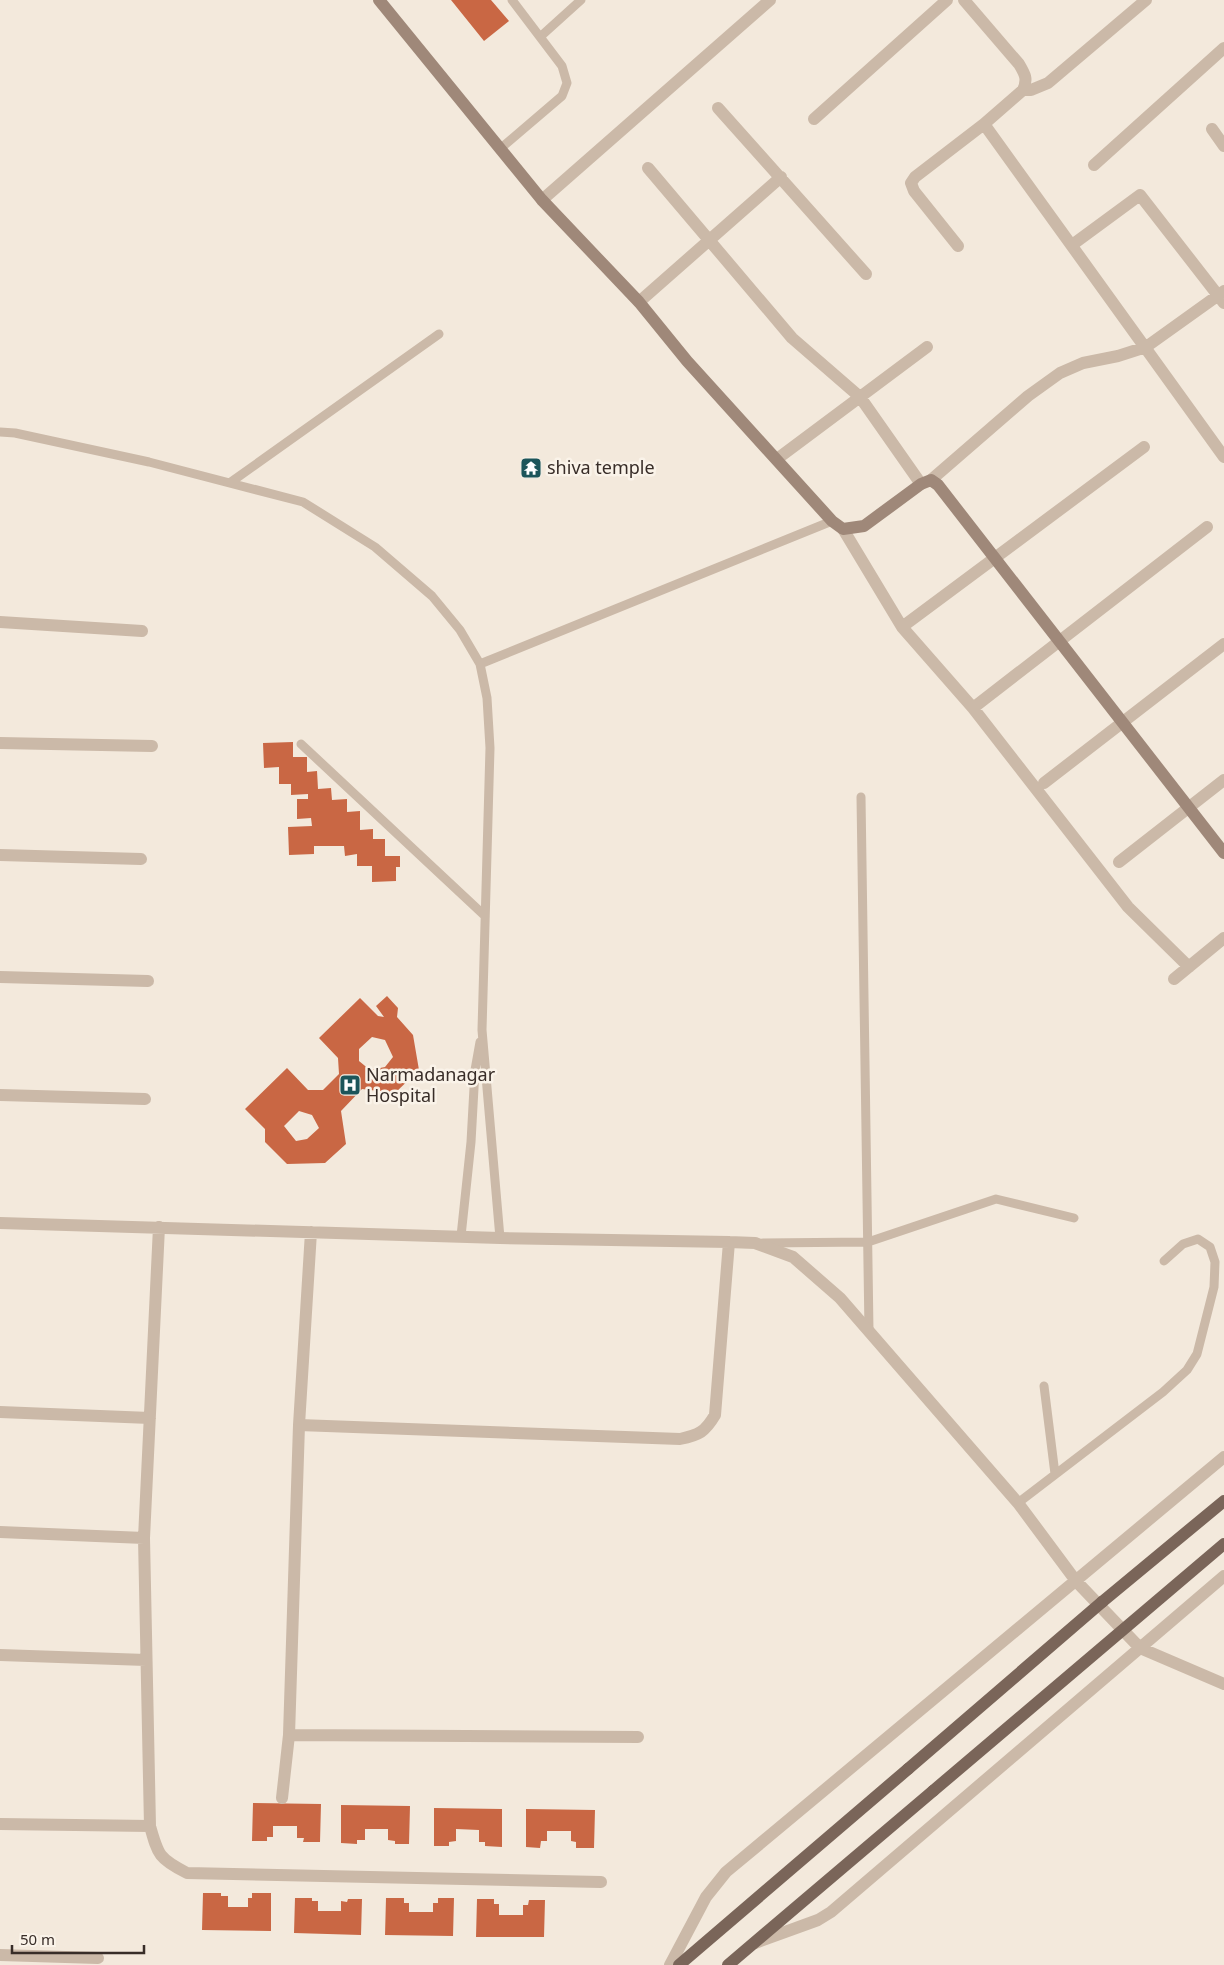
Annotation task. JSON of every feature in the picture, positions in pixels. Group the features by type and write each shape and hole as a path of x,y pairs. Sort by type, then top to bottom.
{"main road":[{"path":"379,0 542,200 638,302 687,361 832,521 843,529 864,526 926,482 946,494 1224,853"},
{"path":"679,1965 1102,1602 1224,1501"},
{"path":"728,1965 1224,1544"}],"street":[{"path":"542,200 770,0"},
{"path":"814,119 947,0"},
{"path":"958,246 914,191 911,183 914,177 984,124 1023,90 1026,83 1026,75 1019,64 964,0"},
{"path":"1023,90 1031,90 1048,83 1146,0"},
{"path":"1094,165 1224,48"},
{"path":"718,108 866,274"},
{"path":"984,124 1224,457"},
{"path":"1212,129 1224,146"},
{"path":"648,168 792,338 860,397 926,482 1028,396 1060,373 1083,363 1118,356 1146,347 1222,296 1140,195 1072,245"},
{"path":"638,302 711,241 781,177"},
{"path":"777,460 927,347"},
{"path":"902,627 1144,447"},
{"path":"973,708 1207,527"},
{"path":"843,529 902,627 973,708 1128,907 1189,967"},
{"path":"0,622 142,632"},
{"path":"1044,783 1224,644"},
{"path":"0,743 152,746"},
{"path":"1119,862 1224,780"},
{"path":"0,855 141,859"},
{"path":"1174,979 1224,938"},
{"path":"0,977 148,981"},
{"path":"0,1095 145,1099"},
{"path":"0,1223 500,1238 756,1243 793,1257 840,1298 1018,1503 1076,1581 1140,1648 1224,1684"},
{"path":"159,1227 144,1538 150,1826 157,1851 168,1863 187,1872 600,1882"},
{"path":"282,1798 289,1735 299,1425 311,1232"},
{"path":"299,1425 680,1439 696,1436 708,1427 716,1415 729,1242"},
{"path":"0,1412 150,1418"},
{"path":"670,1965 706,1897 726,1872 1224,1457"},
{"path":"0,1532 144,1538"},
{"path":"753,1944 818,1920 831,1912 1224,1576"},
{"path":"0,1656 146,1660"},
{"path":"289,1735 638,1737"},
{"path":"0,1824 150,1826"},
{"path":"0,1955 98,1958"}],"lane":[{"path":"500,149 562,96 568,83 562,66 512,0"},
{"path":"540,37 581,0"},
{"path":"231,482 439,334"},
{"path":"0,432 14,433 140,460 303,502 374,547 432,596 460,630 480,664 487,698 490,748 482,1030 500,1238"},
{"path":"480,664 832,521"},
{"path":"301,744 485,916"},
{"path":"861,797 869,1331"},
{"path":"460,1236 471,1142 475,1070 482,1030"},
{"path":"756,1243 868,1242 996,1199 1074,1218"},
{"path":"1018,1503 1163,1392 1187,1370 1198,1354 1214,1288 1215,1262 1210,1248 1198,1239 1183,1244 1164,1261"},
{"path":"1044,1386 1055,1474"}],"building":[{"path":"451,0 491,0 509,21 484,41"},
{"path":"293,742 293,757 307,757 307,772 317,771 318,789 331,788 332,800 347,799 347,812 360,811 360,830 373,829 373,839 385,839 385,856 400,856 400,867 396,867 396,881 372,882 372,866 357,866 357,854 345,856 344,846 314,846 314,854 289,855 288,827 312,826 311,818 297,819 297,799 308,799 308,794 291,795 291,784 279,784 279,767 264,768 263,743"},
{"path":"387,996 398,1008 397,1017 413,1035 419,1070 395,1093 362,1089 341,1111 346,1144 325,1163 287,1164 265,1142 265,1129 245,1109 287,1068 308,1090 323,1090 339,1074 338,1058 319,1038 360,998 378,1016 384,1017 376,1006","holes":["372,1037 385,1040 393,1057 385,1067 370,1070 359,1061 359,1049","299,1111 312,1115 319,1128 307,1139 296,1141 284,1126"]},
{"path":"253,1803 321,1804 320,1842 303,1842 304,1838 297,1838 297,1826 273,1826 273,1837 267,1837 267,1841 252,1841"},
{"path":"341,1805 410,1806 409,1844 395,1844 395,1841 388,1840 388,1829 365,1829 365,1840 357,1840 357,1844 341,1843"},
{"path":"434,1808 502,1809 502,1847 485,1846 485,1842 479,1842 479,1830 456,1829 456,1841 449,1842 449,1846 434,1846"},
{"path":"526,1809 595,1810 594,1848 576,1848 576,1842 571,1841 571,1831 547,1831 547,1841 541,1841 540,1848 526,1847"},
{"path":"203,1893 221,1893 221,1896 228,1896 228,1907 248,1907 248,1898 252,1898 252,1893 271,1893 271,1931 202,1930"},
{"path":"295,1898 312,1898 312,1901 318,1901 318,1911 341,1911 341,1901 347,1902 348,1899 362,1899 361,1935 294,1933"},
{"path":"386,1898 404,1898 404,1903 409,1903 409,1912 433,1912 433,1903 438,1903 438,1898 454,1898 453,1936 385,1935"},
{"path":"477,1899 494,1899 494,1904 499,1904 499,1915 523,1915 523,1905 528,1905 529,1900 545,1900 544,1937 476,1937"}],"place":[{"name":"shiva temple","path":"531,468"},
{"name":"Narmadanagar Hospital","path":"350,1085"}]}
